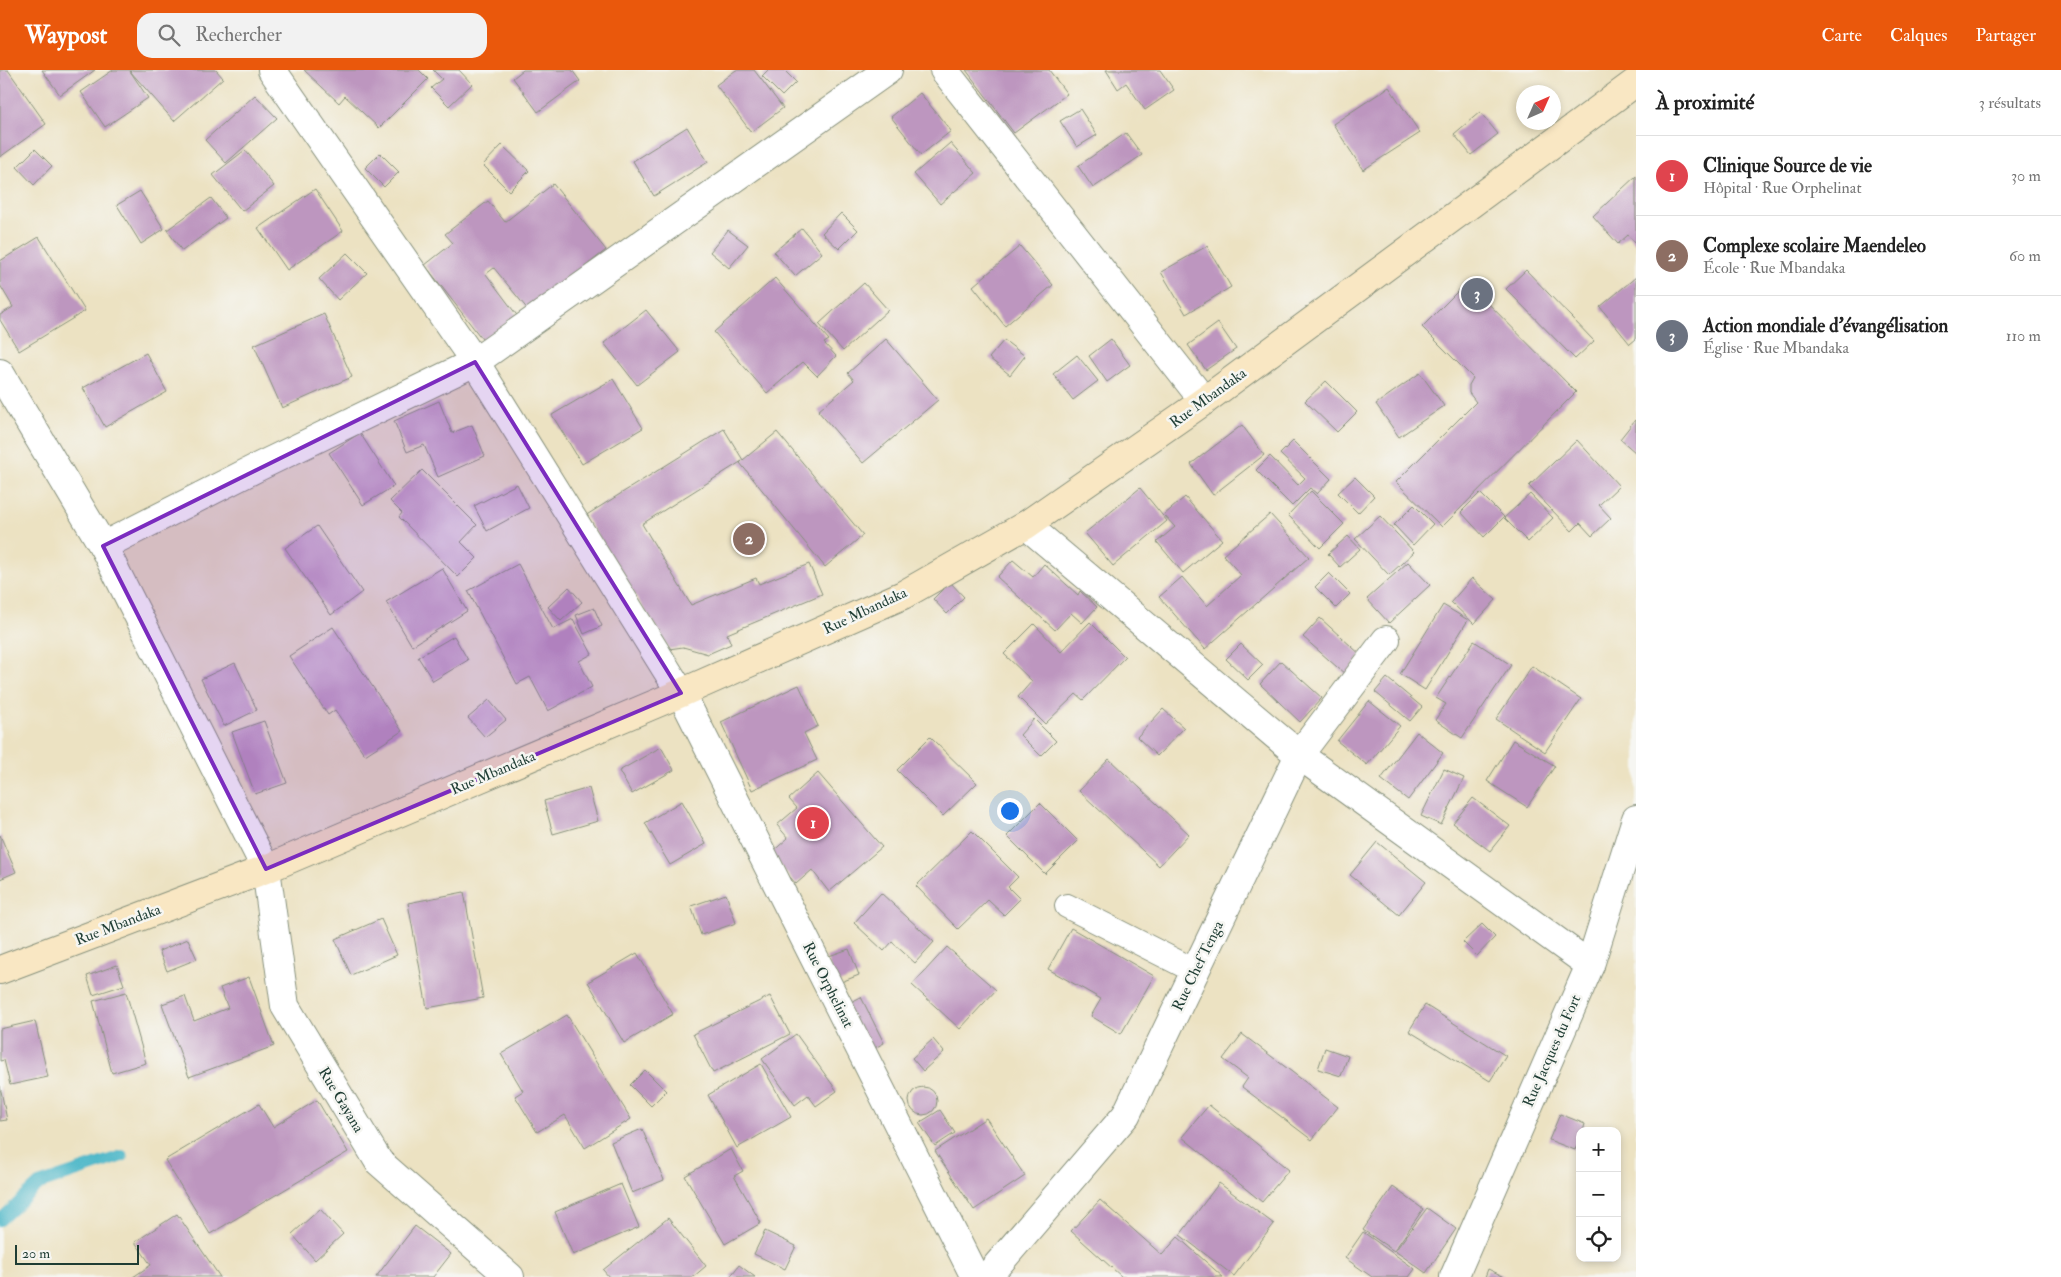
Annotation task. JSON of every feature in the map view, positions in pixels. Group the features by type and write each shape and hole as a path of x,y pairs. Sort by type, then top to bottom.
{"street":[{"name":"Rue Orphelinat","path":"272,70 475,362 681,693 975,1277"},
{"path":"103,546 258,467 475,362 888,70"},
{"path":"944,70 1204,401"},
{"name":"Rue Mbandaka","path":"0,970 266,869 681,693 903,594 1026,525 1204,401 1636,82"},
{"name":"Rue Gayana","path":"0,372 103,546 266,869 285,1006 379,1162 510,1277"},
{"path":"1026,525 1299,754 1590,965"},
{"name":"Rue Chef Tenga","path":"987,1277 1126,1115 1299,754 1386,640"},
{"name":"Rue Jacques du Fort","path":"1454,1277 1590,965 1636,819"}],"lane":[{"path":"1067,906 1195,971"}],"highlighted area":[{"path":"475,362 681,693 266,869 103,546"}],"building":[{"path":"0,70 8,70 46,124 0,157"},
{"path":"42,70 95,70 60,95"},
{"path":"113,70 216,70 223,78 174,121 130,71 148,98 105,127 81,92"},
{"path":"304,70 419,70 428,79 379,128 345,96 339,103"},
{"path":"433,70 459,70 472,84 449,106 431,88 442,79"},
{"path":"523,70 572,70 580,81 538,112 513,78"},
{"path":"736,70 754,70 783,108 751,132 716,85"},
{"path":"768,70 784,70 796,82 782,96 762,76"},
{"path":"966,70 1049,70 1067,94 1014,133"},
{"path":"1106,70 1160,70 1174,90 1145,110 1126,83 1118,89"},
{"path":"1389,87 1420,133 1363,170 1333,124"},
{"path":"920,93 951,131 921,155 891,117"},
{"path":"255,95 277,118 226,163 205,140"},
{"path":"1080,109 1097,135 1077,147 1060,121"},
{"path":"1480,112 1498,134 1471,155 1454,134"},
{"path":"687,127 708,162 654,196 633,161"},
{"path":"1126,133 1142,155 1093,188 1078,166"},
{"path":"950,143 976,173 940,204 914,174"},
{"path":"502,145 529,171 509,191 483,165"},
{"path":"35,149 52,166 34,185 17,167"},
{"path":"245,150 274,186 242,211 213,175"},
{"path":"380,153 399,172 384,187 365,168"},
{"path":"1636,176 1636,244 1628,235 1618,244 1593,216"},
{"path":"553,184 606,250 529,311 494,268 486,274 522,322 489,348 425,265 453,243 445,234 488,201 505,222"},
{"path":"315,189 343,231 287,270 258,228"},
{"path":"140,191 164,229 141,244 117,205"},
{"path":"211,198 226,218 182,251 167,230"},
{"path":"841,213 858,230 839,249 822,233"},
{"path":"802,228 822,253 795,276 774,252"},
{"path":"728,230 748,245 729,268 710,252"},
{"path":"39,237 85,311 19,351 0,320 0,315 13,307 0,285 0,261"},
{"path":"1020,246 1053,285 1005,326 973,286"},
{"path":"1207,246 1231,287 1186,314 1161,272"},
{"path":"347,253 367,273 338,300 319,279"},
{"path":"1526,270 1594,341 1575,359 1506,289"},
{"path":"1636,277 1636,339 1630,344 1600,307"},
{"path":"775,278 829,340 824,343 836,356 817,376 803,362 767,393 714,332"},
{"path":"1467,282 1576,392 1442,527 1396,482 1476,402 1469,393 1469,385 1473,378 1422,327"},
{"path":"864,283 888,310 843,351 819,324"},
{"path":"646,310 680,352 637,385 604,343"},
{"path":"324,314 352,377 282,408 254,345"},
{"path":"1218,323 1236,349 1206,370 1188,345"},
{"path":"886,339 938,400 863,463 818,411 854,380 848,373"},
{"path":"1111,339 1130,365 1107,382 1089,356"},
{"path":"1004,340 1025,356 1010,375 989,358"},
{"path":"146,353 167,392 105,427 83,388"},
{"path":"1077,355 1098,381 1073,400 1053,374"},
{"path":"1420,373 1444,406 1399,437 1376,404"},
{"path":"613,379 643,428 582,464 552,415"},
{"path":"1326,381 1357,412 1337,432 1305,401"},
{"path":"439,401 452,433 472,425 485,456 438,477 424,445 407,452 394,421"},
{"path":"1636,421 1636,453 1620,439"},
{"path":"1242,425 1264,455 1213,495 1191,464"},
{"path":"724,429 743,460 777,432 863,535 825,567 740,463 742,461 642,524 691,605 756,578 759,584 809,564 822,594 727,634 731,644 708,654 683,647 669,649 585,516"},
{"path":"360,433 394,486 363,505 329,453"},
{"path":"1577,440 1619,486 1599,505 1611,518 1592,536 1580,523 1572,531 1529,486"},
{"path":"1293,441 1331,479 1317,494 1310,488 1292,506 1256,470 1270,456 1298,485 1305,478 1280,454"},
{"path":"422,470 477,525 461,542 477,558 458,577 399,517 402,513 390,501"},
{"path":"1355,477 1374,496 1358,513 1338,493"},
{"path":"517,484 529,508 487,531 474,506"},
{"path":"1140,488 1167,521 1113,566 1085,533"},
{"path":"1311,491 1344,524 1320,548 1288,515"},
{"path":"1480,493 1504,517 1484,537 1461,512"},
{"path":"1530,494 1553,518 1528,542 1504,518"},
{"path":"1185,497 1222,540 1183,573 1157,542 1175,527 1164,515"},
{"path":"1414,505 1433,524 1413,545 1394,525"},
{"path":"1270,514 1309,557 1205,649 1159,597 1182,577 1207,606 1241,575 1223,555"},
{"path":"1380,516 1414,552 1389,575 1355,539"},
{"path":"317,526 362,592 331,615 285,548"},
{"path":"1348,536 1360,549 1340,567 1328,554"},
{"path":"1013,560 1033,577 1044,564 1078,595 1080,591 1097,607 1082,623 1071,613 1055,630 997,577"},
{"path":"1408,562 1430,585 1389,623 1367,599"},
{"path":"518,564 553,629 573,619 592,654 579,661 592,687 548,711 530,677 517,684 468,591"},
{"path":"442,568 467,611 412,646 386,602"},
{"path":"1329,573 1350,594 1336,608 1315,587"},
{"path":"1472,578 1496,600 1474,624 1451,602"},
{"path":"950,582 964,597 947,614 933,599"},
{"path":"569,587 582,602 561,621 548,607"},
{"path":"1443,605 1468,620 1425,690 1400,674"},
{"path":"594,608 602,626 584,634 576,615"},
{"path":"1320,618 1362,656 1346,675 1303,637"},
{"path":"1090,622 1125,657 1083,700 1076,694 1045,724 1018,697 1032,681 1004,654 1034,624 1061,652"},
{"path":"333,627 402,731 365,755 335,710 328,715 289,656"},
{"path":"454,636 468,660 433,681 418,657"},
{"path":"1474,641 1511,665 1462,738 1435,720 1446,704 1436,698"},
{"path":"1241,644 1263,665 1248,680 1226,659"},
{"path":"1281,661 1322,698 1300,722 1260,684"},
{"path":"235,663 257,710 224,726 201,679"},
{"path":"1532,666 1581,699 1545,752 1496,719"},
{"path":"1387,678 1422,707 1410,721 1375,692"},
{"path":"799,685 818,726 804,733 817,760 752,790 721,722"},
{"path":"489,700 506,720 485,737 468,718"},
{"path":"1369,701 1400,726 1367,765 1337,741"},
{"path":"1163,709 1184,728 1157,756 1137,737"},
{"path":"1034,719 1056,741 1041,756 1020,735"},
{"path":"264,721 287,783 255,794 232,732"},
{"path":"1417,732 1443,753 1408,800 1381,779"},
{"path":"930,737 977,783 943,816 897,770"},
{"path":"1513,740 1555,766 1527,807 1487,781"},
{"path":"661,747 674,770 632,794 619,771"},
{"path":"1109,759 1189,834 1159,866 1079,791"},
{"path":"1444,769 1464,778 1441,825 1421,816"},
{"path":"818,773 882,847 829,892 812,870 796,884 770,854 788,838 777,825 797,808 789,799"},
{"path":"589,788 598,821 553,834 544,801"},
{"path":"1473,798 1510,826 1490,851 1453,823"},
{"path":"682,801 706,844 670,865 645,823"},
{"path":"1040,803 1078,841 1045,874 1007,836"},
{"path":"972,831 1018,877 1008,887 1020,899 1004,915 988,900 958,929 916,886"},
{"path":"0,835 16,872 0,879"},
{"path":"1377,842 1426,882 1399,915 1350,875"},
{"path":"464,892 483,998 427,1008 408,903"},
{"path":"881,893 934,942 915,963 892,942 884,951 854,923"},
{"path":"726,894 736,923 701,935 691,906"},
{"path":"381,919 397,955 351,975 335,939"},
{"path":"1482,924 1495,937 1477,956 1463,942"},
{"path":"1071,928 1154,976 1121,1034 1091,1016 1101,999 1048,969"},
{"path":"188,939 197,959 167,971 159,951"},
{"path":"947,947 996,990 960,1029 912,985"},
{"path":"849,949 859,975 836,984 826,957"},
{"path":"637,953 673,1014 624,1043 588,982"},
{"path":"117,965 124,985 93,995 87,976"},
{"path":"249,977 274,1046 189,1077 162,1004 185,996 194,1021 228,1008 220,988"},
{"path":"126,992 146,1063 112,1073 93,1001"},
{"path":"770,996 790,1034 713,1073 693,1034"},
{"path":"861,997 884,1043 869,1051 845,1005"},
{"path":"1425,1005 1506,1056 1490,1081 1409,1031"},
{"path":"567,1015 631,1119 585,1148 565,1115 537,1132 515,1096 523,1091 501,1054"},
{"path":"35,1021 48,1077 10,1085 4,1060 0,1061 0,1029"},
{"path":"796,1034 837,1091 816,1106 808,1095 795,1105 762,1059"},
{"path":"1242,1034 1338,1107 1312,1140 1242,1087 1248,1078 1223,1059"},
{"path":"933,1039 944,1052 923,1071 912,1058"},
{"path":"1325,1048 1348,1056 1341,1076 1318,1069"},
{"path":"761,1064 791,1117 737,1148 708,1095"},
{"path":"645,1070 666,1091 651,1106 630,1085"},
{"path":"0,1086 7,1120 0,1121"},
{"path":"923,1087 933,1091 937,1101 933,1111 923,1115 913,1111 909,1101 913,1091"},
{"path":"317,1100 348,1152 210,1234 165,1160 259,1104 273,1127"},
{"path":"1209,1105 1289,1170 1262,1202 1182,1137"},
{"path":"940,1110 955,1133 935,1146 919,1123"},
{"path":"1560,1114 1585,1124 1584,1127 1576,1127 1575,1150 1549,1140"},
{"path":"986,1118 1025,1176 974,1210 935,1151"},
{"path":"642,1129 664,1180 632,1193 611,1142"},
{"path":"731,1149 743,1171 734,1176 761,1223 725,1244 685,1176"},
{"path":"1219,1183 1274,1224 1234,1276 1180,1235"},
{"path":"621,1184 639,1227 573,1255 555,1212"},
{"path":"1393,1187 1423,1209 1394,1251 1363,1230"},
{"path":"1100,1200 1162,1255 1178,1237 1223,1277 1122,1277 1071,1231"},
{"path":"1427,1208 1456,1229 1426,1273 1395,1251"},
{"path":"320,1209 343,1234 315,1260 292,1234"},
{"path":"177,1214 220,1277 133,1277 151,1265 135,1242"},
{"path":"668,1218 706,1266 693,1277 609,1277 603,1270"},
{"path":"415,1226 451,1254 433,1277 376,1277"},
{"path":"765,1231 796,1246 785,1269 754,1254"},
{"path":"1363,1232 1415,1269 1409,1277 1372,1277 1345,1258"},
{"path":"739,1265 755,1277 730,1277"},
{"path":"1488,1269 1505,1277 1485,1277"}],"waterway":[{"path":"0,1220 39,1184 122,1156"}],"place":[{"name":"Action mondiale d'évangélisation","path":"1477,294"},
{"name":"Complexe scolaire Maendeleo","path":"749,539"},
{"name":"Clinique Source de vie","path":"813,823"}]}
